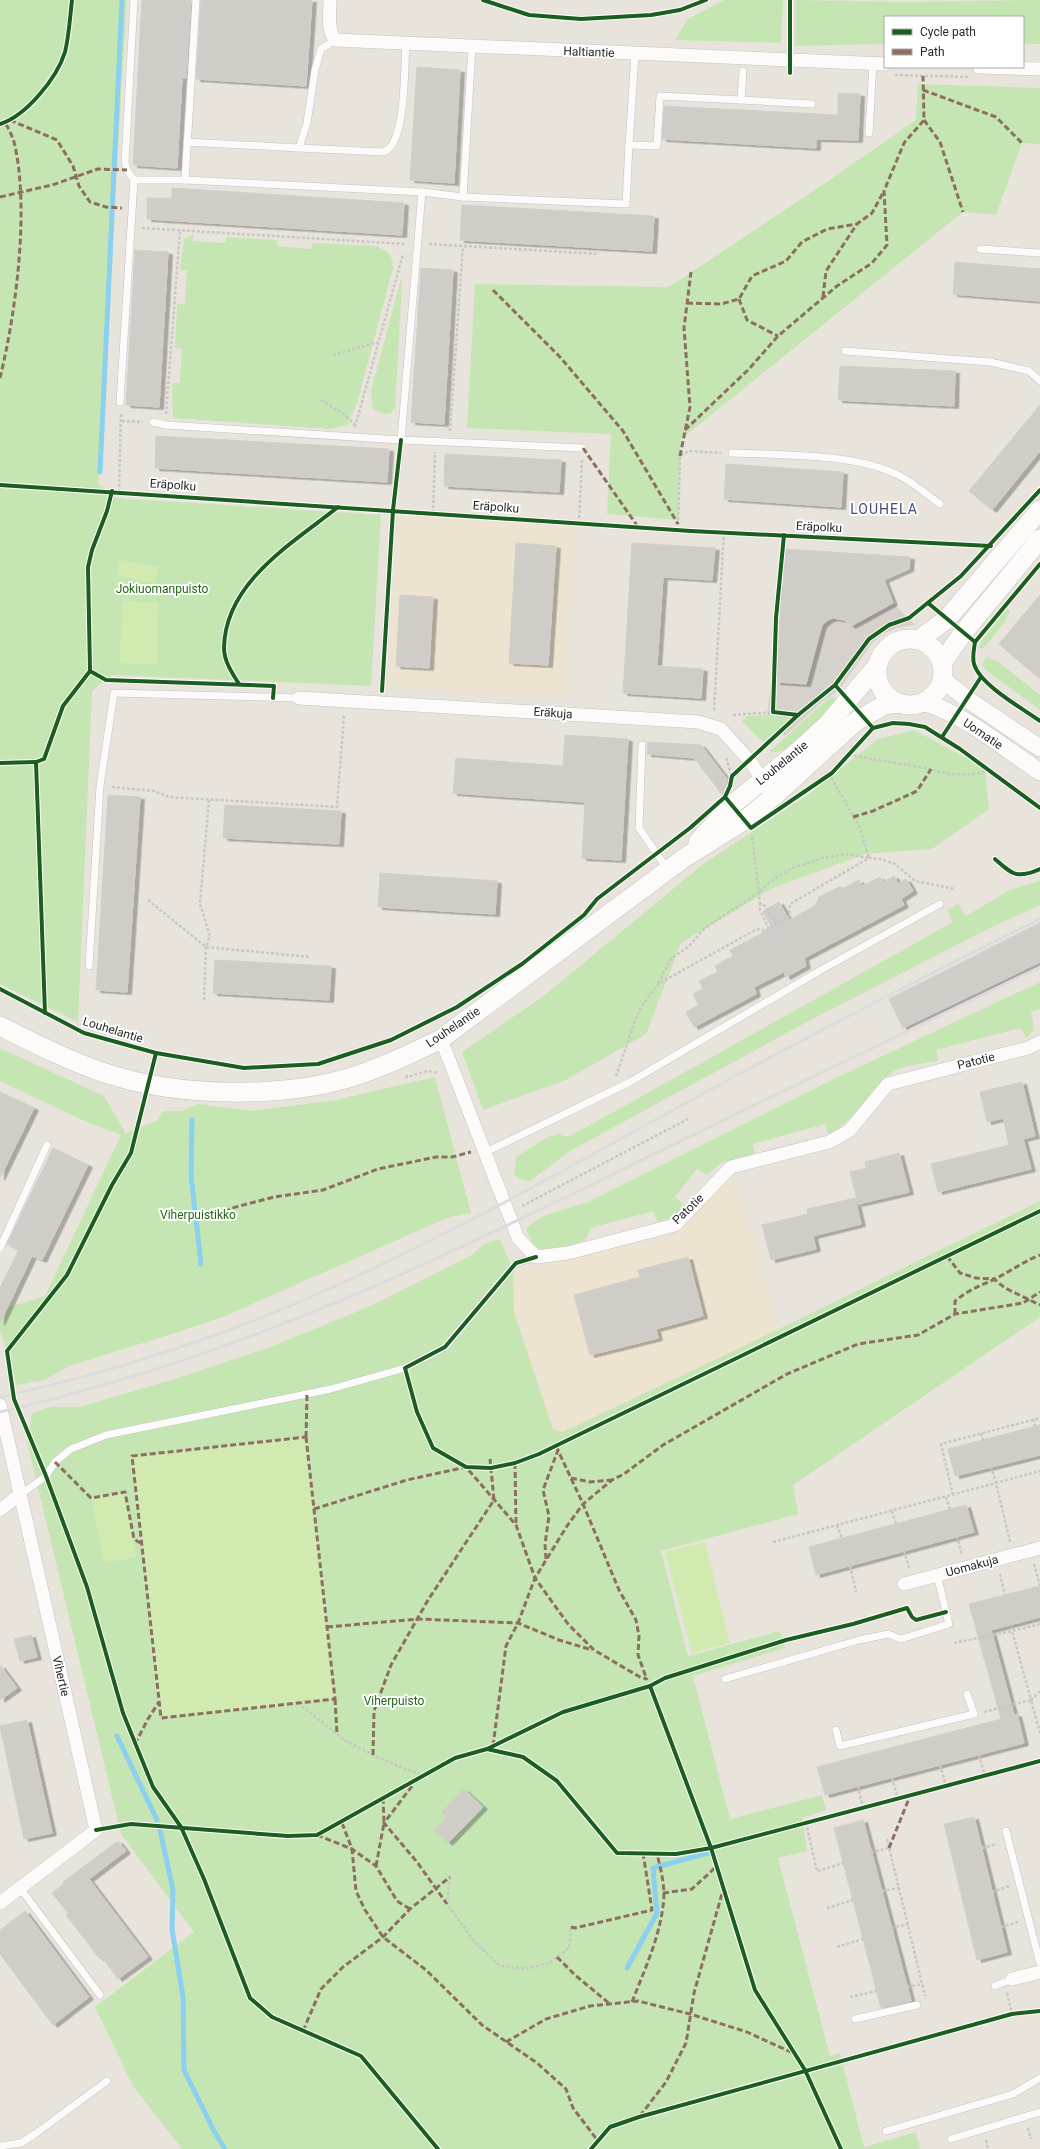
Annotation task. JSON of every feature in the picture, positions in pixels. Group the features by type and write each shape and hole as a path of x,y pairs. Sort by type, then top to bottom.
{"main road":[{"path":"918,640 946,620 1040,510"},
{"path":"942,671 934,650 918,640 907,639 889,646 882,654 877,666 877,678 881,689 887,696 898,703 909,705 923,702 936,692 942,671 963,634 1040,539"},
{"name":"Louhelantie","path":"684,858 733,804 762,779 794,755 828,724 877,666"},
{"name":"Louhelantie","path":"0,1026 79,1063 138,1082 163,1087 228,1092 326,1084 355,1076 400,1059 441,1038 684,858 748,824 773,797 855,722 884,705 898,703"}],"street":[{"path":"330,0 330,30 331,35 335,40"},
{"name":"Haltiantie","path":"335,40 879,64"},
{"path":"1010,68 1040,69"},
{"name":"Uomatie","path":"942,671 967,699 1040,748"},
{"name":"Eräkuja","path":"299,698 698,722 722,729 750,761 773,797"},
{"name":"Uomatie","path":"923,702 936,706 956,716 1040,772"},
{"path":"441,1038 518,1238 536,1257"},
{"name":"Patotie","path":"536,1257 568,1253 675,1225 731,1167 829,1142 850,1131 888,1084 1028,1048 1040,1042"},
{"name":"Vihertie","path":"0,1405 19,1495 96,1830 0,1903"},
{"path":"0,1510 19,1495"},
{"name":"Uomakuja","path":"904,1584 1040,1548"},
{"path":"1012,1979 1040,1972"}],"lane":[{"path":"120,402 134,180 127,170 125,162 134,0"},
{"path":"185,180 196,0"},
{"path":"299,148 307,123 315,70 321,49 335,40"},
{"path":"187,142 382,152 392,147 398,135 403,104 406,43"},
{"path":"463,197 472,47"},
{"path":"134,180 185,180 422,192 463,197 626,204 636,54"},
{"path":"869,133 879,64"},
{"path":"741,100 742,71"},
{"path":"629,145 657,146 660,96 812,104"},
{"path":"401,440 422,192"},
{"path":"980,249 1040,253"},
{"path":"845,351 990,362 1029,371 1040,381"},
{"path":"153,422 166,425 401,440 583,448"},
{"path":"732,453 811,456 859,462 900,476 940,504"},
{"path":"89,966 100,786 114,693 299,698"},
{"path":"642,745 639,828 668,870"},
{"path":"486,1152 620,1087 821,970 940,904"},
{"path":"0,1248 46,1145"},
{"path":"19,1495 46,1476 55,1462 71,1449 106,1435 331,1389 404,1368 445,1347 516,1263 536,1257"},
{"path":"725,1678 859,1640 888,1634 901,1639 949,1624 937,1576"},
{"path":"836,1730 840,1746 974,1714 967,1694"},
{"path":"1006,1831 1018,1883 1040,1964"},
{"path":"20,1888 100,1994"},
{"path":"995,1986 1012,1979"},
{"path":"855,2019 917,2005"},
{"path":"886,2131 1013,2094 1040,2078"},
{"path":"0,2146 21,2143 107,2081"},
{"path":"950,2139 1040,2112"}],"path":[{"path":"131,228 599,254"},
{"path":"166,425 180,231"},
{"path":"352,437 409,236"},
{"path":"449,442 463,246"},
{"path":"334,355 379,342"},
{"path":"321,400 345,415 356,425"},
{"path":"119,492 122,421 120,402"},
{"path":"122,421 153,422"},
{"path":"432,513 436,441"},
{"path":"579,523 583,448"},
{"path":"678,530 680,456 689,451 732,453"},
{"path":"112,491 127,492"},
{"path":"426,512 440,513"},
{"path":"571,522 586,523"},
{"path":"671,529 684,530"},
{"path":"717,531 730,532"},
{"path":"714,710 724,531"},
{"path":"772,712 773,705"},
{"path":"733,715 772,712 779,713"},
{"path":"100,786 154,791 169,797 337,807 344,715 351,715"},
{"path":"845,760 854,750"},
{"path":"724,754 732,779 750,761"},
{"path":"849,755 931,769 943,774 978,774 990,770"},
{"path":"984,766 996,775"},
{"path":"823,779 831,774 860,828 869,858"},
{"path":"204,1000 206,947 210,936 200,904 209,800"},
{"path":"748,824 760,910 770,928"},
{"path":"620,1087 616,1075 639,1010 658,984 671,959 688,947 705,928 758,893 771,881 792,868 823,858 847,854 880,859 895,864 915,881 955,889"},
{"path":"658,984 757,929 766,930 770,928 789,916 790,904 869,858"},
{"path":"148,900 206,947 310,957"},
{"path":"760,903 765,906 776,924"},
{"path":"508,1212 688,1120"},
{"path":"953,1495 941,1444 1040,1418"},
{"path":"1033,1420 1035,1426"},
{"path":"981,1433 983,1440"},
{"path":"991,1467 1013,1555"},
{"path":"773,1542 1040,1471"},
{"path":"946,1497 950,1509"},
{"path":"892,1511 896,1524"},
{"path":"837,1525 842,1538"},
{"path":"957,1536 962,1557"},
{"path":"904,1551 909,1571"},
{"path":"1034,1563 1040,1586"},
{"path":"850,1566 856,1592"},
{"path":"999,1572 1005,1595"},
{"path":"1011,1624 1040,1732"},
{"path":"954,1643 1040,1624"},
{"path":"974,1714 1031,1700 1040,1691"},
{"path":"298,1703 344,1740 377,1757 421,1775"},
{"path":"979,1755 985,1776"},
{"path":"940,1765 946,1786"},
{"path":"415,1779 428,1772"},
{"path":"979,1778 992,1774"},
{"path":"892,1778 898,1799"},
{"path":"938,1788 952,1784"},
{"path":"858,1786 863,1808"},
{"path":"891,1800 904,1797"},
{"path":"856,1810 870,1806"},
{"path":"798,1825 813,1821"},
{"path":"806,1823 817,1871 844,1864"},
{"path":"887,1839 927,2002"},
{"path":"872,1852 889,1848"},
{"path":"450,1877 447,1904 475,1942 499,1966 525,1970 549,1963 569,1948 571,1927"},
{"path":"992,1892 1018,1883"},
{"path":"882,1892 899,1888"},
{"path":"827,1908 853,1900"},
{"path":"1001,1927 1028,1919"},
{"path":"892,1928 908,1924"},
{"path":"837,1947 863,1939"},
{"path":"907,1987 922,1984"},
{"path":"850,1997 877,1991"},
{"path":"1004,2016 1018,2014"}],"shaded area":[{"path":"398,516 575,526 566,697 388,687"},
{"path":"893,603 915,625 897,628 884,633 873,642 839,690 823,701 785,736 780,730 791,719 767,715 771,682 806,684 822,625 828,620 833,618 844,620 850,626"},
{"path":"732,1174 752,1234 777,1330 563,1432 549,1427 494,1331 513,1271 677,1236"}],"green space":[{"name":"Jokiuomanpuisto","path":"0,0 127,0 98,483 116,498 381,515 371,686 112,675 92,691 78,1022 0,984"},
{"path":"724,0 783,0 781,43 675,40 688,19"},
{"path":"795,0 905,2 1040,0 1040,44 1024,44 1024,16 884,16 884,44 795,46"},
{"path":"918,84 1040,88 1040,144 1022,143 996,215 963,212 681,439 678,520 607,514 611,434 467,428 475,284 669,287 818,188 916,120"},
{"path":"193,235 193,241 226,243 226,237 277,240 277,246 311,249 312,243 375,246 383,249 391,256 393,268 357,404 347,425 330,429 173,418 172,383 180,383 182,349 175,348 177,304 185,304 187,270 180,270 184,239"},
{"path":"401,279 395,407 391,413 384,414 373,409 371,391"},
{"path":"120,560 158,567 155,584 117,576"},
{"path":"122,601 158,602 157,664 120,663"},
{"path":"1007,609 1010,610 1006,620 984,648 979,648 981,641"},
{"path":"986,657 997,661 1040,695 1040,710 986,670 982,665"},
{"path":"831,696 839,699 800,742 790,748 769,752"},
{"path":"767,715 791,719 763,742 742,721 748,716"},
{"path":"914,730 985,768 989,809 932,849 865,854 773,888 681,943 646,1034 566,1080 483,1110 462,1052 545,995 702,865 809,794 878,739"},
{"path":"1040,881 1040,905 996,925 820,1015 570,1151 530,1181 520,1179 514,1175 516,1157 548,1137 559,1134 566,1137 583,1129 953,922 947,910 958,904 966,916 1010,890"},
{"path":"1040,982 1040,1009 1031,1012 1033,1030 1032,1033 1026,1038 1021,1028 936,1050 938,1061 908,1066 893,1072 876,1087 846,1122 838,1129 828,1134 825,1124 753,1144 755,1155 721,1163 707,1175 697,1169 675,1197 684,1205 675,1216 658,1222 653,1211 591,1228 586,1240 566,1246 546,1249 533,1246 526,1228 543,1216 588,1202 844,1074"},
{"name":"Viherpuistikko","path":"0,1048 104,1096 125,1132 124,1134 158,1120 163,1111 182,1111 198,1104 252,1111 335,1100 435,1077 471,1213 447,1218 223,1317 69,1366 45,1380 16,1385 12,1363 0,1331 0,1310 45,1296 121,1135 91,1124 0,1081"},
{"name":"Viherpuisto","path":"1040,1201 1040,1317 793,1485 798,1514 661,1551 688,1656 780,1631 785,1648 693,1676 730,1819 822,1795 826,1810 802,1818 807,1851 778,1858 830,2056 840,2053 864,2147 916,2132 920,2149 182,2149 133,2086 95,2007 194,1932 121,1834 27,1442 32,1413 51,1407 79,1407 181,1377 273,1346 375,1304 472,1255 484,1244 500,1239 513,1271 514,1312 553,1429 563,1432 777,1330"},
{"path":"306,1437 335,1699 161,1718 132,1456"},
{"path":"125,1492 137,1557 104,1563 91,1498"},
{"path":"705,1542 730,1643 692,1653 665,1552"}],"building":[{"path":"142,0 191,0 186,78 182,78 177,168 133,165"},
{"path":"201,0 312,0 306,86 196,79"},
{"path":"417,67 460,70 454,183 410,180"},
{"path":"838,93 860,94 858,140 816,139 816,148 662,139 664,106 838,115"},
{"path":"172,188 404,203 402,235 147,219 147,198 172,198"},
{"path":"462,205 654,216 652,251 460,240"},
{"path":"135,250 168,252 159,407 126,405"},
{"path":"955,262 1040,269 1040,301 953,294"},
{"path":"421,268 453,270 444,424 411,422"},
{"path":"840,366 955,371 954,406 838,400"},
{"path":"1040,405 1040,451 992,510 969,491"},
{"path":"156,436 389,449 387,482 155,468"},
{"path":"445,454 561,460 559,492 444,486"},
{"path":"726,464 843,472 841,507 724,499"},
{"path":"516,543 556,546 548,665 509,663"},
{"path":"632,543 715,548 712,580 663,577 657,666 703,669 701,698 623,693"},
{"path":"784,549 910,557 909,569 884,580 893,603 851,626 844,620 833,618 822,625 806,684 776,682"},
{"path":"400,595 433,597 429,668 396,666"},
{"path":"1040,595 1040,679 999,644"},
{"path":"565,735 628,739 621,860 582,858 585,802 453,793 456,758 563,766"},
{"path":"648,742 701,745 727,779 724,797 694,758 647,754"},
{"path":"108,795 140,797 127,992 96,990"},
{"path":"225,805 341,811 339,844 223,838"},
{"path":"380,873 497,881 495,914 378,907"},
{"path":"894,876 898,884 906,879 913,891 901,899 904,905 804,958 806,966 786,977 784,972 754,987 756,994 694,1027 686,1012 699,1005 693,994 703,989 699,981 718,972 715,966 733,956 730,950 772,928 763,911 779,902 789,920 816,905 819,897 839,887 844,888 859,880 862,886 880,877 883,882"},
{"path":"1040,923 1040,962 903,1028 889,999"},
{"path":"215,960 331,966 329,1000 213,993"},
{"path":"1022,1082 1035,1136 1023,1139 1031,1169 938,1192 931,1164 1009,1145 1003,1118 987,1122 980,1092"},
{"path":"0,1092 34,1108 0,1178"},
{"path":"53,1148 88,1165 42,1260 32,1256 0,1323 0,1288 19,1249 7,1244"},
{"path":"899,1153 909,1192 858,1204 850,1172 866,1168 865,1162"},
{"path":"855,1198 861,1224 813,1236 816,1249 771,1260 762,1225 808,1214 807,1209"},
{"path":"688,1257 703,1316 656,1329 658,1338 590,1355 574,1295 640,1277 638,1270"},
{"path":"1040,1425 1040,1455 955,1476 948,1449"},
{"path":"966,1505 974,1532 816,1575 809,1547"},
{"path":"1040,1586 1040,1617 991,1630 1014,1715 1017,1714 1024,1743 825,1795 817,1767 1001,1719 969,1604"},
{"path":"31,1635 37,1657 20,1661 14,1639"},
{"path":"0,1665 17,1688 0,1700"},
{"path":"27,1720 52,1833 24,1839 0,1726"},
{"path":"464,1789 483,1807 448,1843 434,1830 447,1817 441,1813"},
{"path":"974,1817 1007,1952 977,1960 944,1824"},
{"path":"863,1820 911,2001 881,2008 834,1828"},
{"path":"118,1841 126,1851 89,1879 148,1957 118,1979 102,1957 100,1959 66,1915 68,1913 52,1893 64,1884 63,1882"},
{"path":"25,1911 89,1997 53,2025 0,1954 0,1930"}],"waterway":[{"path":"100,472 122,0"},
{"path":"192,1120 191,1175 201,1264"},
{"path":"117,1736 157,1820"},
{"path":"160,1830 173,1890 172,1929 183,1997 184,2070 214,2131 225,2149"},
{"path":"627,1968 657,1913 653,1868 708,1853"}],"railway":[{"path":"0,1397 44,1387 132,1363 218,1334 303,1301 392,1260 486,1212 797,1043 1040,919"},
{"path":"0,1412 83,1391 176,1363 306,1315 370,1288 558,1201 1040,967"}],"marked path":[{"path":"685,430 749,369 778,336 837,286 872,263 887,245 884,191 904,143 924,120 923,76"},
{"path":"923,90 996,117 1022,143"},
{"path":"10,120 57,140 73,166 79,186 90,202 106,207 122,208"},
{"path":"924,120 940,142 963,212"},
{"path":"0,378 16,292 21,228 19,168 14,142 5,122"},
{"path":"0,197 52,185 98,169 127,170"},
{"path":"823,297 826,271 857,224 872,213 884,191"},
{"path":"687,303 721,304 739,299 752,276 786,261 802,242 827,229 857,224"},
{"path":"680,456 690,407 684,328 691,272"},
{"path":"493,290 560,357 623,431 678,524"},
{"path":"739,299 747,320 778,336"},
{"path":"583,448 638,527"},
{"path":"853,817 873,811 917,791 931,769"},
{"path":"217,1217 232,1208 274,1197 323,1190 378,1169 436,1157 452,1157 471,1152"},
{"path":"955,1314 955,1301 960,1297 1040,1255"},
{"path":"947,1256 960,1273 976,1278 994,1279 1005,1288 1040,1305"},
{"path":"493,1746 506,1646 518,1623 535,1578 567,1526 583,1504 612,1480 624,1474 663,1445 787,1374 858,1344 918,1335 955,1314 1023,1303 1040,1292"},
{"path":"306,1437 307,1394"},
{"path":"306,1437 335,1699 161,1718 132,1456 306,1437"},
{"path":"556,1446 583,1504 619,1590 636,1620 639,1636 638,1655 647,1680"},
{"path":"546,1559 545,1544 549,1516 543,1490 558,1450"},
{"path":"373,1755 374,1711 391,1665 428,1600 494,1500 490,1459"},
{"path":"55,1462 91,1498 125,1492 134,1539 142,1544"},
{"path":"515,1463 516,1525"},
{"path":"314,1509 407,1480 466,1467 516,1525 535,1578 568,1624 594,1650 640,1677 647,1679"},
{"path":"571,1478 590,1482 613,1480"},
{"path":"327,1627 418,1619 518,1623 559,1640 592,1650"},
{"path":"335,1699 337,1734"},
{"path":"135,1744 159,1702"},
{"path":"412,1786 384,1823 417,1862 447,1904"},
{"path":"889,1848 910,1796"},
{"path":"376,1866 384,1823 383,1798"},
{"path":"342,1823 352,1849 356,1891 365,1910 383,1937 426,1970 482,2025 537,2063 566,2089 573,2108 598,2141"},
{"path":"317,1835 352,1849 376,1866 397,1901 410,1909"},
{"path":"571,1927 575,1928 652,1910 643,1853"},
{"path":"632,2002 650,1955 661,1918 664,1893 663,1880 657,1854"},
{"path":"663,1893 692,1889 717,1866"},
{"path":"303,2031 321,1989 343,1967 383,1937 410,1909 450,1877"},
{"path":"640,2116 666,2082 686,2043 694,1993 723,1890"},
{"path":"557,1957 575,1975 610,2004"},
{"path":"506,2042 546,2019 590,2006 638,2001 690,2014 747,2032 793,2053"}],"cycle path":[{"path":"0,124 10,120 30,105 48,84 55,73 65,52 72,0"},
{"path":"483,0 529,15 581,19 651,15 680,10 706,0"},
{"path":"790,0 790,73"},
{"path":"382,691 393,510 401,440"},
{"name":"Eräpolku","path":"0,485 691,531 991,546"},
{"path":"0,989 84,1033 156,1053 244,1068 318,1064 391,1040 457,1007 522,964 584,915 597,899 690,828 725,797 730,786 732,776 798,715 835,685 869,639 889,625 909,618 961,576 1040,490"},
{"path":"0,763 36,762 44,759 63,706 90,671 88,567 92,550 107,511 112,491"},
{"path":"239,684 231,671 224,653 227,624 236,603 264,566 282,550 338,507"},
{"path":"784,535 776,618 773,712 798,715"},
{"path":"1040,564 975,642 973,653 974,664 984,680 1002,696 1040,721"},
{"path":"928,603 975,642"},
{"path":"90,671 106,680 274,686 273,698"},
{"path":"942,737 981,677"},
{"path":"835,685 873,728"},
{"path":"725,797 751,828 832,773 873,728 893,723 925,727 960,749 1040,808"},
{"path":"36,762 45,1013"},
{"path":"995,859 1006,869 1016,874 1026,874 1040,869"},
{"path":"156,1053 131,1153 112,1185 67,1275 7,1351 14,1399 46,1476 87,1587 123,1713 153,1787 181,1827 204,1879 250,1998 272,2017 361,2056 438,2149"},
{"path":"536,1257 516,1263 445,1347 405,1368 417,1412 433,1448 466,1467 491,1468 515,1463 539,1454 1040,1211"},
{"path":"841,2149 805,2070 755,1990 711,1848 650,1686 665,1678 786,1640 853,1624 907,1608 912,1617 916,1620 946,1612"},
{"path":"487,1749 563,1712 650,1686"},
{"path":"96,1830 131,1824 288,1836 317,1835 455,1758 487,1749 523,1757 557,1781 617,1853 676,1854 711,1848 1040,1761"},
{"path":"591,2149 610,2127 639,2117 1012,2014 1040,2011"}],"district":[{"name":"LOUHELA","path":"884,509"}]}
